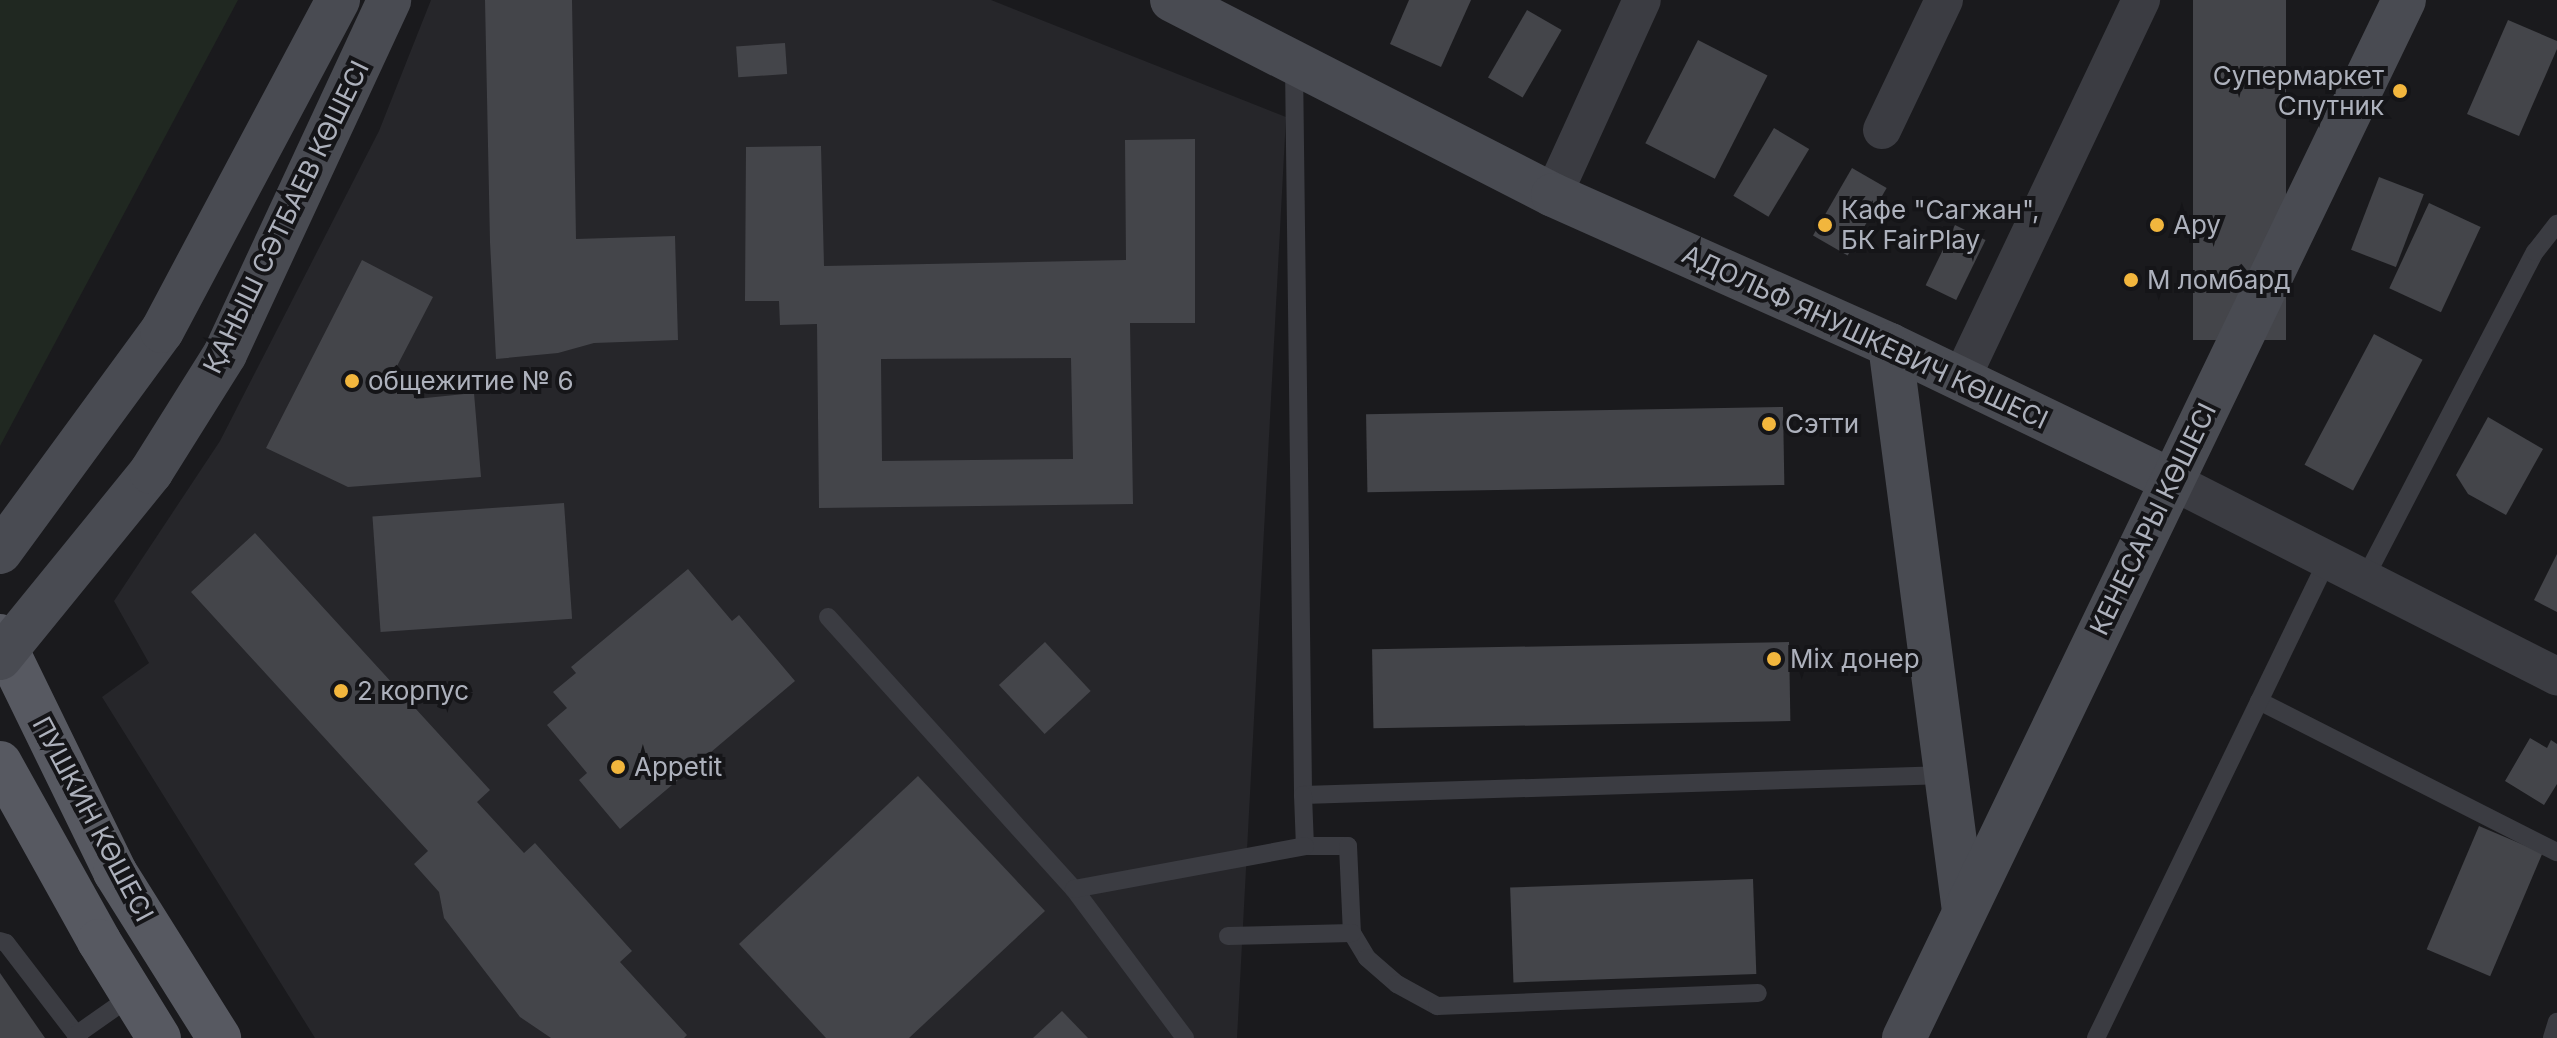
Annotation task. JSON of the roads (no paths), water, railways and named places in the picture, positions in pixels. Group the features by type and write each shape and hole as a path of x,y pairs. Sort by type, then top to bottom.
{"main road":[{"name":"ҚАНЫШ СӘТБАЕВ КӨШЕСІ","path":"0,552 162,331 338,0"},
{"name":"ҚАНЫШ СӘТБАЕВ КӨШЕСІ","path":"0,658 151,472 225,354 389,0"},
{"name":"АДОЛЬФ ЯНУШКЕВИЧ КӨШЕСІ","path":"1172,0 1553,195 1890,345 2172,481"},
{"name":"КЕНЕСАРЫ КӨШЕСІ","path":"1904,1038 2404,0"},
{"path":"1890,345 1964,911"},
{"name":"ПУШКИН КӨШЕСІ","path":"0,636 115,872 219,1038"},
{"name":"ПУШКИН КӨШЕСІ","path":"0,763 159,1038"}],"street":[{"path":"1553,195 1642,0"},
{"path":"1882,130 1944,0"},
{"path":"1961,379 2141,0"},
{"name":"АДОЛЬФ ЯНУШКЕВИЧ КӨШЕСІ","path":"2172,481 2557,676"}],"lane":[{"path":"1294,63 1305,846"},
{"path":"2365,578 2535,252 2557,224"},
{"path":"2096,1038 2328,559"},
{"path":"828,617 1074,889 1185,1038"},
{"path":"2259,701 2557,852"},
{"path":"1303,795 1947,775"},
{"path":"1074,889 1305,846 1348,846 1352,933 1367,958 1397,984 1437,1006 1758,993"},
{"path":"1228,936 1352,933"},
{"path":"0,941 6,943 77,1036 133,995"},
{"path":"2552,1038 2557,1022"}],"place":[{"name":"Супермаркет Спутник","path":"2400,91"},
{"name":"Кафе \"Сагжан\", БК FairPlay","path":"1825,225"},
{"name":"Ару","path":"2157,225"},
{"name":"М ломбард","path":"2131,280"},
{"name":"общежитие № 6","path":"352,381"},
{"name":"Сэтти","path":"1769,424"},
{"name":"Mix донер","path":"1774,659"},
{"name":"2 корпус","path":"341,691"},
{"name":"Appetit","path":"618,767"}]}
